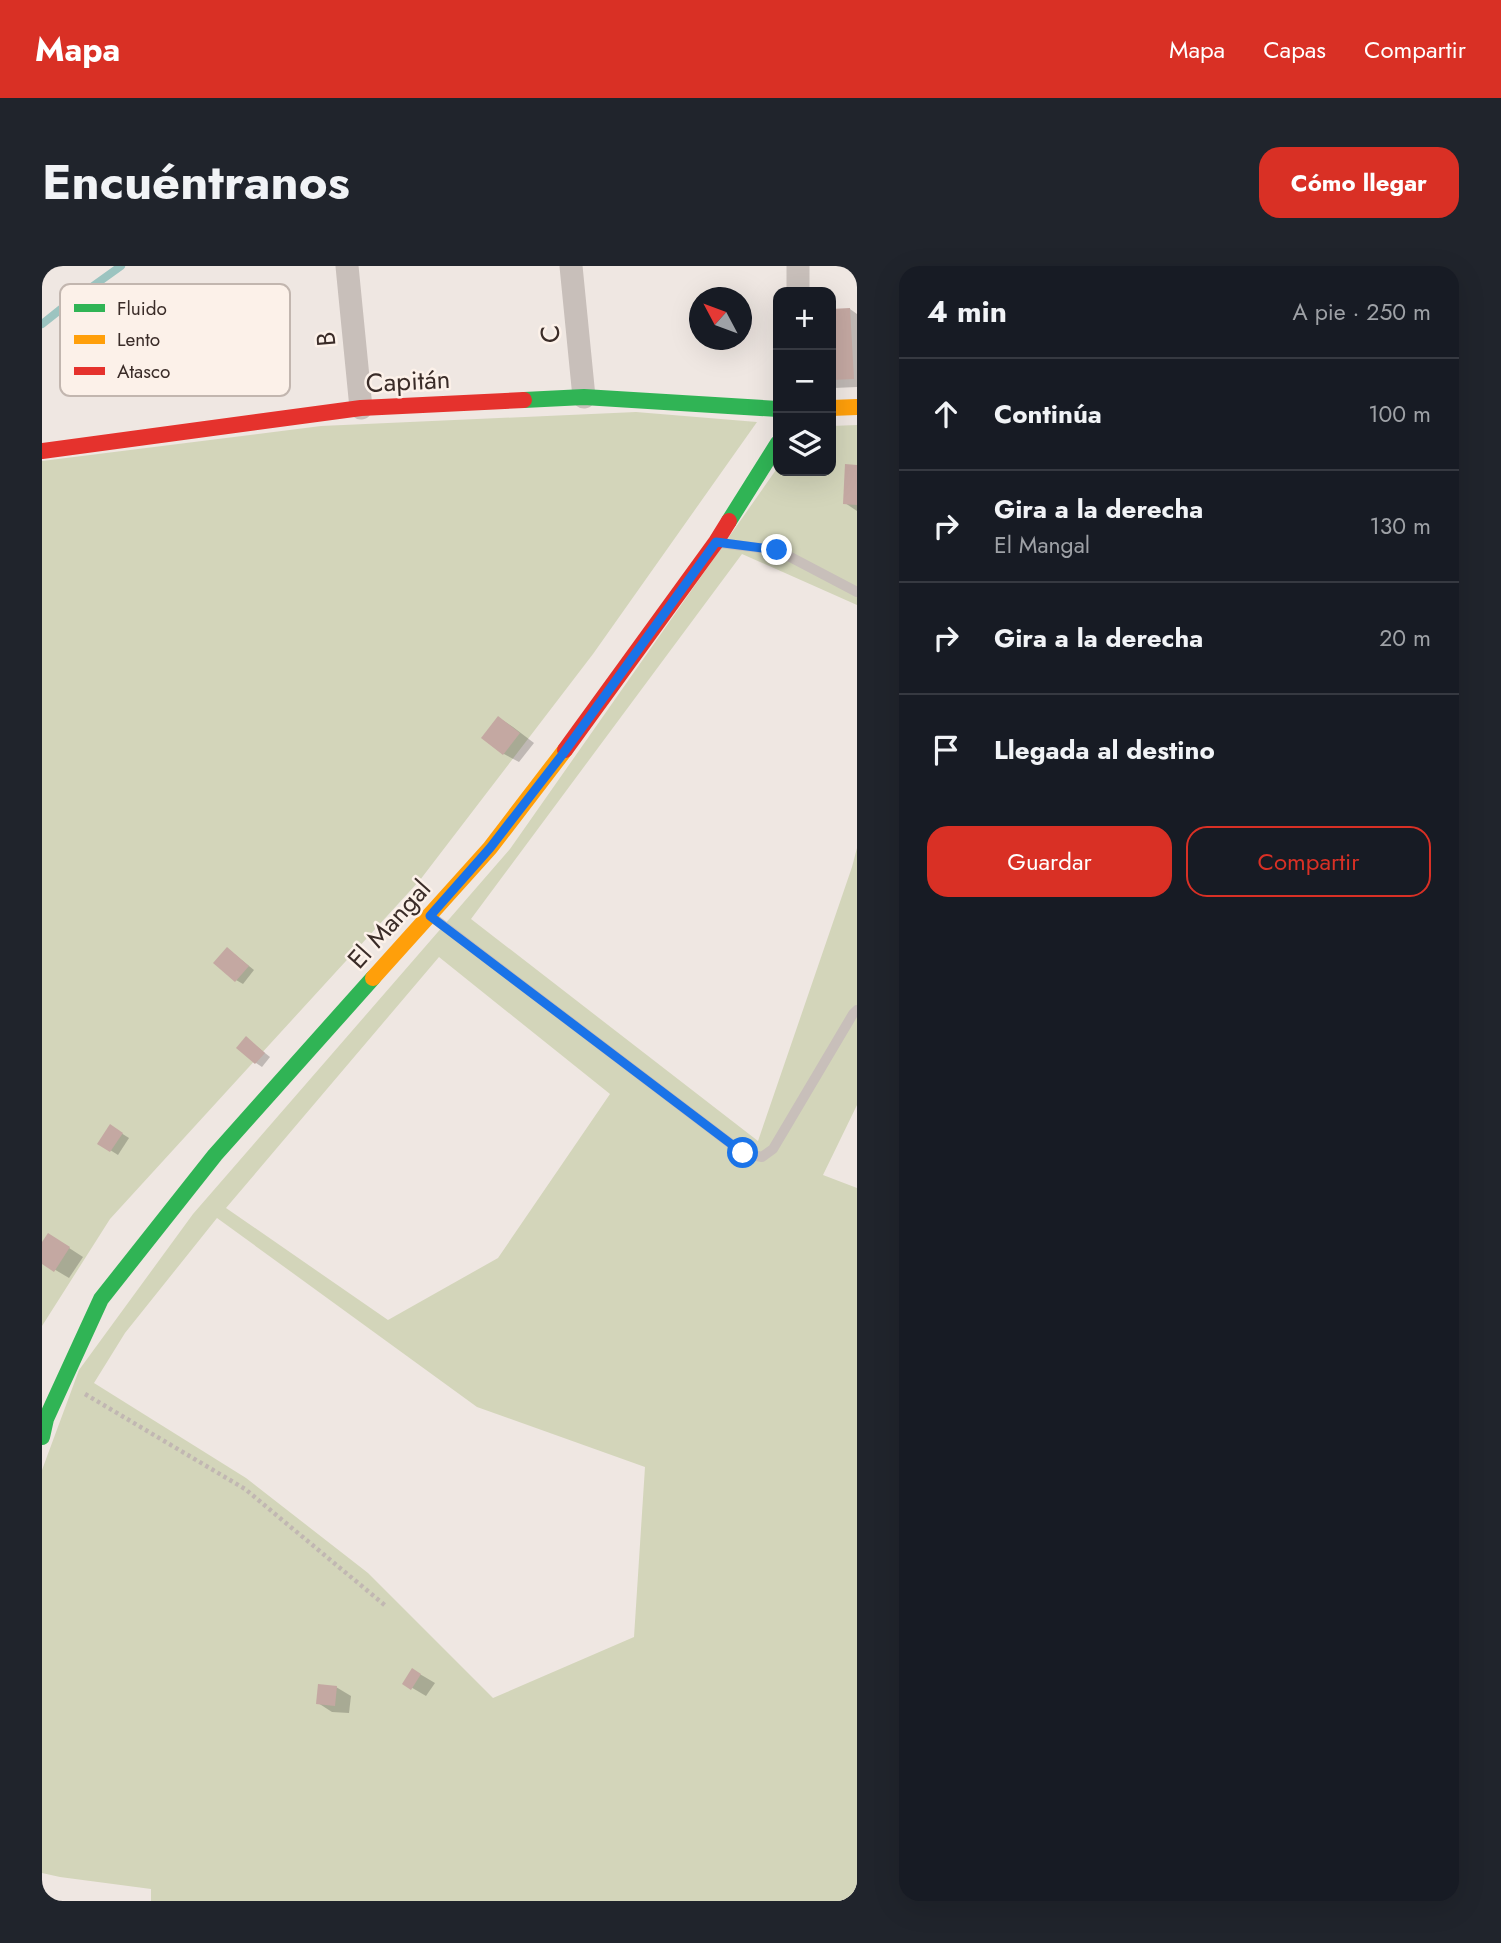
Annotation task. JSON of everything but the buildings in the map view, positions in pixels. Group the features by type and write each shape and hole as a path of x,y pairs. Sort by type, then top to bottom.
{"street":[{"name":"B","path":"347,266 361,408"},
{"name":"C","path":"571,266 584,397"},
{"path":"798,266 798,287"},
{"name":"Capitán","path":"42,451 361,408 584,397 773,409"},
{"path":"836,408 857,407"},
{"name":"El Mangal","path":"42,1437 46,1419 63,1381 101,1300 109,1289 215,1155 490,848 554,766 716,542 773,451"}],"lane":[{"path":"716,542 777,550 857,592"},
{"path":"430,916 743,1153 762,1157 773,1149 857,1010"}],"path":[{"path":"63,1381 245,1489 387,1607"}],"green space":[{"path":"636,412 757,422 593,654 420,880 110,1219 42,1326 42,461 321,426"},
{"path":"857,425 857,605 742,554 471,919 758,1141 857,848 857,1105 823,1175 857,1188 857,1901 151,1901 151,1889 42,1873 42,1470 79,1370 193,1214 510,849 773,474 836,476 836,426","holes":["439,957 610,1094 498,1258 388,1320 226,1208","217,1218 477,1407 645,1467 634,1637 493,1698 368,1573 246,1478 94,1383 125,1333"]}],"waterway":[{"path":"96,284 121,266"},
{"path":"42,324 60,310"}],"traffic: fast":[{"path":"524,400 584,397 773,409"},
{"path":"729,521 773,451"},
{"path":"42,1437 46,1419 101,1299 215,1155 373,978"}],"traffic: slow":[{"path":"836,408 857,407"},
{"path":"373,978 490,848 565,750"}],"traffic: jam":[{"path":"42,451 361,408 524,400"},
{"path":"565,750 729,521"}],"route":[{"path":"743,1153 430,916 490,848 562,755 716,542 777,550"}]}
